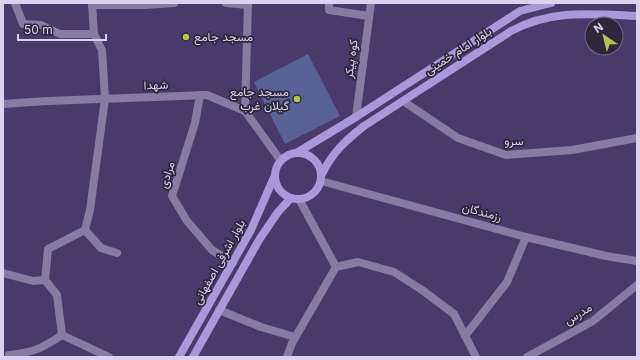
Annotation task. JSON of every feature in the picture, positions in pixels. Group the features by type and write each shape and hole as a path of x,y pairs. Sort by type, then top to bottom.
{"main road":[{"name":"بلوار امام خمینی","path":"298,152 356,117 520,11 551,3"},
{"name":"بلوار امام خمینی","path":"321,177 328,161 346,140 364,126 511,31 526,23 567,14 637,16"},
{"path":"298,152 311,156 320,167 321,177 318,188 313,194 306,198 295,199 284,195 279,190 275,175 276,168 285,156 298,152"},
{"name":"بلوار اشرفی اصفهانی","path":"180,357 251,230 275,175"},
{"name":"بلوار اشرفی اصفهانی","path":"193,357 259,240 278,212 295,199"}],"street":[{"path":"15,3 23,24 41,25 60,34 94,34"},
{"path":"85,230 90,210 105,99 102,50 94,34 92,4 144,5 174,3"},
{"path":"226,3 248,4 245,111 281,161"},
{"path":"329,3 329,10 369,16"},
{"name":"کوه پیکر","path":"356,117 371,3"},
{"name":"مرادی","path":"200,95 196,123 172,196 187,221 212,250 233,263"},
{"name":"شهدا","path":"3,104 207,95 245,111"},
{"name":"سرو","path":"404,101 458,138 506,155 572,150 637,138"},
{"name":"رزمندگان","path":"321,177 526,237 637,262"},
{"path":"295,199 336,267"},
{"path":"85,230 101,248 117,253"},
{"path":"62,335 57,294 45,280 48,248 85,230"},
{"path":"465,336 507,282 526,237"},
{"path":"287,357 295,337 336,267 358,262 394,272 422,290 454,314 476,357"},
{"path":"3,273 33,281 45,280"},
{"name":"مدرس","path":"527,357 593,321 637,285"},
{"path":"219,310 261,327 295,337"},
{"path":"7,356 27,353 42,348 62,335"},
{"path":"62,335 109,357"}],"building":[{"name":"مسجد جامع گیلان غرب","path":"308,54 340,116 285,144 254,82"}],"place":[{"name":"مسجد جامع","path":"186,37"},
{"name":"مسجد جامع گیلان غرب","path":"297,99"}]}
